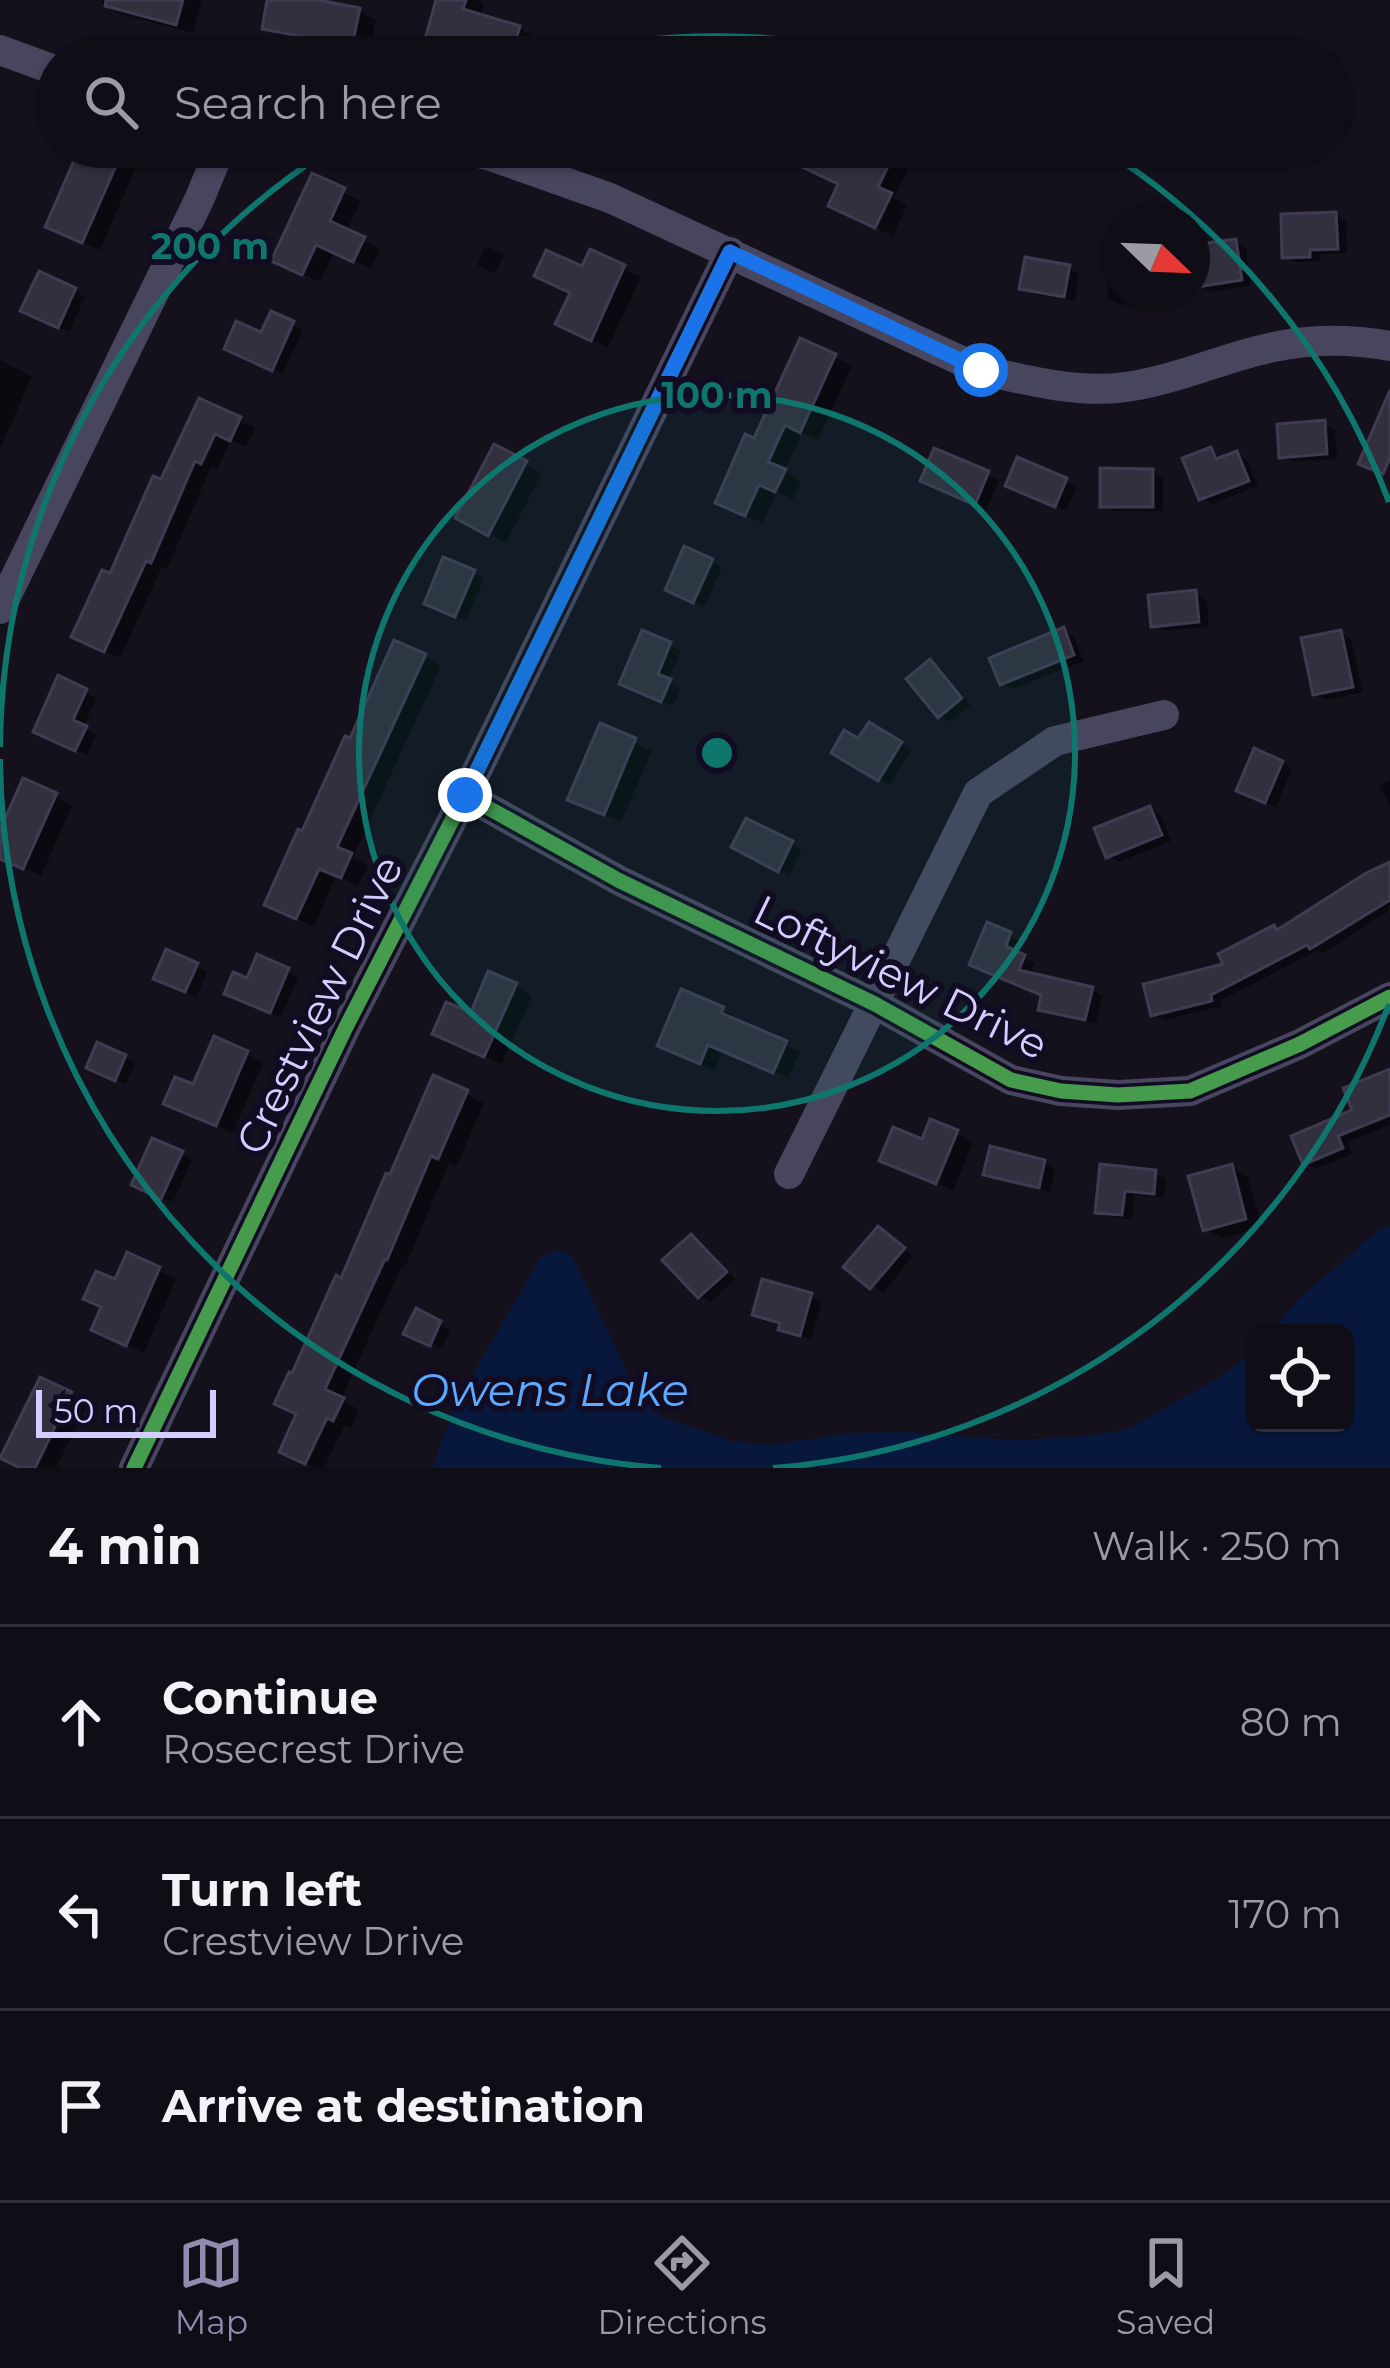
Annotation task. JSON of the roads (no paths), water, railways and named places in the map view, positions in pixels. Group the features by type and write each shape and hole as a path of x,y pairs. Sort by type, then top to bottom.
{"street":[{"path":"0,50 36,63"},
{"path":"0,609 212,168"},
{"path":"525,168 610,198 981,370 1043,384 1119,388 1191,374 1240,356 1303,342 1352,340 1390,346"},
{"name":"Crestview Drive","path":"134,1468 346,1027 465,795 730,252"},
{"path":"789,1174 978,794 1055,742 1164,715"},
{"name":"Loftyview Drive","path":"465,795 620,881 874,1004 1012,1080 1060,1091 1118,1095 1190,1091 1300,1044 1390,997"}],"water":[{"name":"Owens Lake","path":"1390,1226 1390,1468 433,1468 481,1360 540,1258 556,1250 568,1253 576,1264 636,1391 661,1416 731,1441 770,1445 851,1433 901,1432 1014,1440 1089,1436 1128,1429 1215,1380 1246,1357 1246,1432 1354,1432 1354,1324 1278,1324 1300,1298 1380,1229"}]}
